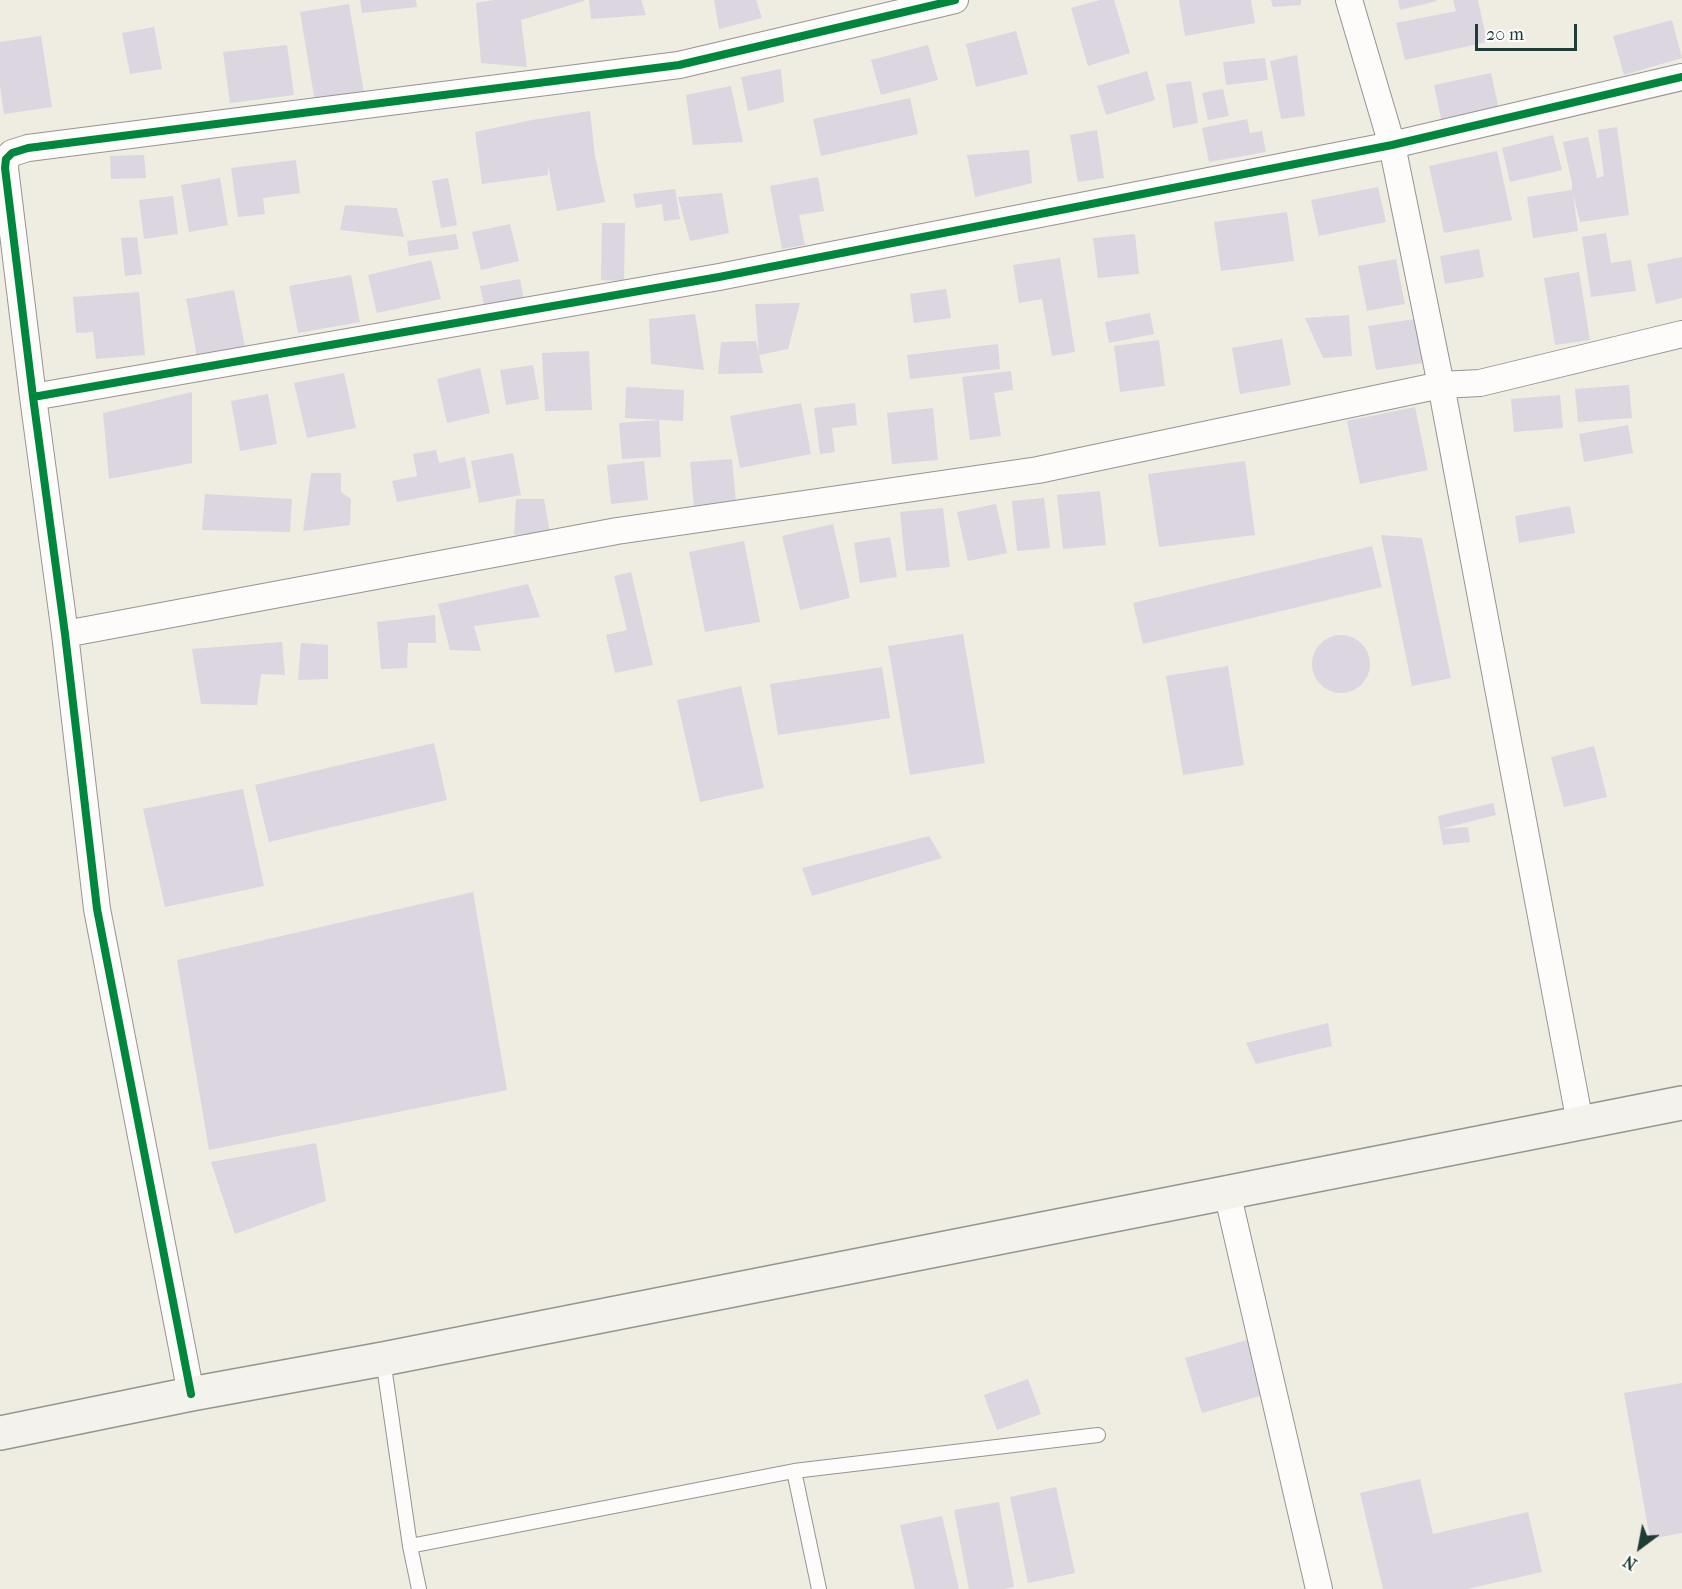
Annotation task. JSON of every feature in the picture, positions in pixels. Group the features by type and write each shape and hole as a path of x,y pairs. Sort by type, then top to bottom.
{"main road":[{"path":"0,1433 1682,1103"}],"street":[{"path":"190,1394 97,909 5,168 6,159 12,153 28,148 679,65 955,0"},
{"path":"1349,0 1392,145 1441,385 1580,1123"},
{"path":"33,397 719,277 1392,145 1682,77"},
{"path":"64,634 617,531 1038,470 1441,385 1480,383 1682,334"},
{"path":"1227,1192 1318,1589"}],"lane":[{"path":"383,1359 410,1546 419,1589"},
{"path":"410,1546 794,1471 1098,1435"},
{"path":"794,1471 819,1589"}],"building":[{"path":"360,0 416,0 417,7 362,13"},
{"path":"494,0 584,1 521,20 527,67 481,63 476,3"},
{"path":"589,0 641,0 646,15 591,19"},
{"path":"714,0 756,0 762,18 719,29"},
{"path":"1100,0 1114,0 1130,53 1088,66 1071,8"},
{"path":"1179,0 1251,0 1255,23 1185,36"},
{"path":"1271,0 1301,0 1301,5 1273,7"},
{"path":"1398,0 1436,0 1437,1 1400,10"},
{"path":"1453,0 1478,0 1487,42 1405,60 1396,23 1456,11"},
{"path":"349,4 364,93 315,102 300,12"},
{"path":"1672,20 1682,58 1624,75 1613,36"},
{"path":"154,27 162,69 130,74 122,33"},
{"path":"1016,31 1028,74 976,87 966,44"},
{"path":"41,36 52,107 4,114 0,86 0,42"},
{"path":"287,45 294,95 230,103 223,52"},
{"path":"928,45 938,80 881,95 871,60"},
{"path":"1297,55 1305,116 1281,119 1270,61"},
{"path":"1265,58 1268,80 1226,85 1223,62"},
{"path":"781,69 784,102 748,111 741,77"},
{"path":"1147,71 1155,100 1106,115 1097,86"},
{"path":"1491,73 1499,110 1442,123 1434,85"},
{"path":"1191,81 1198,123 1173,128 1166,84"},
{"path":"731,86 743,142 693,145 686,95"},
{"path":"1223,89 1229,116 1208,120 1202,93"},
{"path":"910,98 918,134 821,156 813,119"},
{"path":"590,111 595,156 605,202 557,211 548,165 548,175 482,184 475,132"},
{"path":"1247,119 1250,133 1262,131 1266,152 1209,162 1202,128"},
{"path":"1617,127 1629,215 1580,222 1573,194 1578,231 1533,238 1527,197 1572,190 1563,142 1588,137 1597,178 1604,176 1598,130"},
{"path":"1097,130 1104,178 1078,182 1070,135"},
{"path":"1553,135 1562,170 1510,182 1502,148"},
{"path":"1029,150 1032,183 975,197 967,155"},
{"path":"1497,151 1512,220 1444,233 1429,166"},
{"path":"144,155 146,178 111,179 110,156"},
{"path":"296,160 300,193 263,198 265,214 238,217 231,168"},
{"path":"818,177 824,211 799,215 805,245 782,249 770,186"},
{"path":"220,178 228,225 189,232 181,185"},
{"path":"448,178 457,225 441,228 432,181"},
{"path":"1378,187 1386,222 1319,236 1311,200"},
{"path":"675,189 680,219 664,221 662,204 636,208 633,194"},
{"path":"722,193 729,233 690,241 678,197"},
{"path":"173,196 178,234 144,239 139,200"},
{"path":"345,205 397,208 404,237 340,230"},
{"path":"1287,212 1294,261 1221,271 1214,222"},
{"path":"602,223 625,223 624,281 601,280"},
{"path":"510,224 519,261 481,270 472,232"},
{"path":"1606,233 1611,263 1631,260 1636,291 1591,297 1582,237"},
{"path":"456,234 459,249 409,256 407,241"},
{"path":"1135,234 1139,274 1098,278 1093,238"},
{"path":"137,237 142,274 125,276 121,238"},
{"path":"1479,249 1484,277 1445,284 1440,256"},
{"path":"1682,257 1682,298 1656,304 1647,264"},
{"path":"1060,258 1075,352 1052,356 1042,299 1019,303 1013,265"},
{"path":"1396,259 1405,304 1367,311 1358,266"},
{"path":"431,260 441,299 377,313 368,275"},
{"path":"1579,272 1590,340 1555,345 1544,278"},
{"path":"351,275 360,322 298,333 289,286"},
{"path":"520,279 525,306 486,314 480,286"},
{"path":"946,289 951,318 914,323 910,294"},
{"path":"234,290 245,347 197,356 186,299"},
{"path":"139,292 145,355 96,359 93,332 76,333 73,297"},
{"path":"800,303 788,349 759,355 755,304"},
{"path":"1150,313 1154,334 1109,343 1105,322"},
{"path":"695,314 704,370 651,364 649,319"},
{"path":"1349,315 1352,356 1323,358 1305,318"},
{"path":"1415,319 1423,363 1376,370 1368,326"},
{"path":"1282,339 1291,385 1240,394 1232,348"},
{"path":"1159,340 1165,386 1120,392 1114,346"},
{"path":"756,341 763,373 718,374 721,342"},
{"path":"998,344 1000,369 910,379 907,355"},
{"path":"589,351 592,410 545,411 542,353"},
{"path":"533,365 539,399 506,405 500,370"},
{"path":"480,368 490,413 447,423 437,379"},
{"path":"1011,371 1013,390 994,393 1001,436 970,440 962,377"},
{"path":"344,373 356,428 307,438 294,383"},
{"path":"1629,385 1632,418 1578,422 1575,389"},
{"path":"626,387 684,390 683,421 625,418"},
{"path":"192,392 192,463 109,479 103,413"},
{"path":"268,394 277,444 240,451 231,401"},
{"path":"1560,395 1563,428 1514,432 1511,399"},
{"path":"801,403 811,454 740,468 730,416"},
{"path":"855,403 857,425 832,428 835,452 820,454 814,408"},
{"path":"1415,407 1428,470 1360,484 1347,421"},
{"path":"933,408 938,460 892,464 887,413"},
{"path":"659,420 661,457 622,459 619,423"},
{"path":"1628,425 1633,453 1584,462 1579,434"},
{"path":"436,450 439,463 465,457 471,488 397,502 392,481 417,476 413,454"},
{"path":"513,453 521,495 479,503 471,461"},
{"path":"732,459 736,503 694,507 690,462"},
{"path":"644,461 648,500 611,504 607,465"},
{"path":"1245,461 1255,535 1159,547 1148,474"},
{"path":"311,473 341,473 341,492 351,499 350,525 303,531"},
{"path":"1100,491 1106,545 1063,549 1057,495"},
{"path":"205,494 292,499 290,532 202,530"},
{"path":"1044,498 1050,548 1017,551 1012,501"},
{"path":"516,499 544,499 550,533 514,535"},
{"path":"996,504 1007,553 968,561 957,512"},
{"path":"1570,506 1575,533 1519,543 1515,516"},
{"path":"943,508 950,567 906,571 900,512"},
{"path":"833,524 850,598 800,610 782,536"},
{"path":"1381,535 1422,538 1451,678 1412,686"},
{"path":"890,537 897,577 860,583 854,543"},
{"path":"744,541 760,622 705,632 689,552"},
{"path":"1372,546 1382,587 1143,644 1133,603"},
{"path":"631,572 653,665 615,673 606,635 627,630 614,576"},
{"path":"528,584 540,617 474,626 481,651 450,650 438,604"},
{"path":"435,615 436,643 408,643 407,668 381,669 377,622"},
{"path":"963,634 985,763 910,775 888,646"},
{"path":"1341,635 1352,637 1365,648 1370,664 1368,675 1357,688 1341,693 1330,691 1317,680 1312,664 1314,653 1325,640"},
{"path":"282,642 285,675 261,674 257,705 201,704 192,649"},
{"path":"301,643 328,645 328,679 298,680"},
{"path":"1228,666 1244,765 1183,775 1166,676"},
{"path":"882,667 890,718 778,735 770,684"},
{"path":"741,686 764,788 700,802 677,700"},
{"path":"434,743 447,800 269,842 255,785"},
{"path":"1594,746 1607,797 1564,807 1551,757"},
{"path":"243,789 264,886 165,907 143,809"},
{"path":"1493,803 1496,815 1441,829 1468,827 1470,842 1443,845 1438,816"},
{"path":"929,836 942,858 812,896 802,868"},
{"path":"473,892 507,1090 209,1150 177,960"},
{"path":"1328,1023 1332,1046 1256,1064 1246,1043"},
{"path":"316,1143 326,1201 235,1234 211,1162"},
{"path":"1247,1340 1263,1395 1202,1413 1185,1358"},
{"path":"1028,1379 1041,1414 997,1430 984,1395"},
{"path":"1682,1383 1682,1533 1650,1539 1624,1393"},
{"path":"1420,1479 1433,1534 1528,1512 1542,1572 1467,1589 1383,1589 1360,1493"},
{"path":"1056,1487 1075,1573 1028,1583 1010,1497"},
{"path":"999,1502 1014,1587 969,1589 954,1510"},
{"path":"942,1516 959,1589 915,1589 900,1525"}],"cycle path":[{"path":"191,1394 97,909 65,634 5,168 6,159 12,153 28,148 679,65 955,0"},
{"path":"33,397 719,277 1392,145 1682,77"}]}
